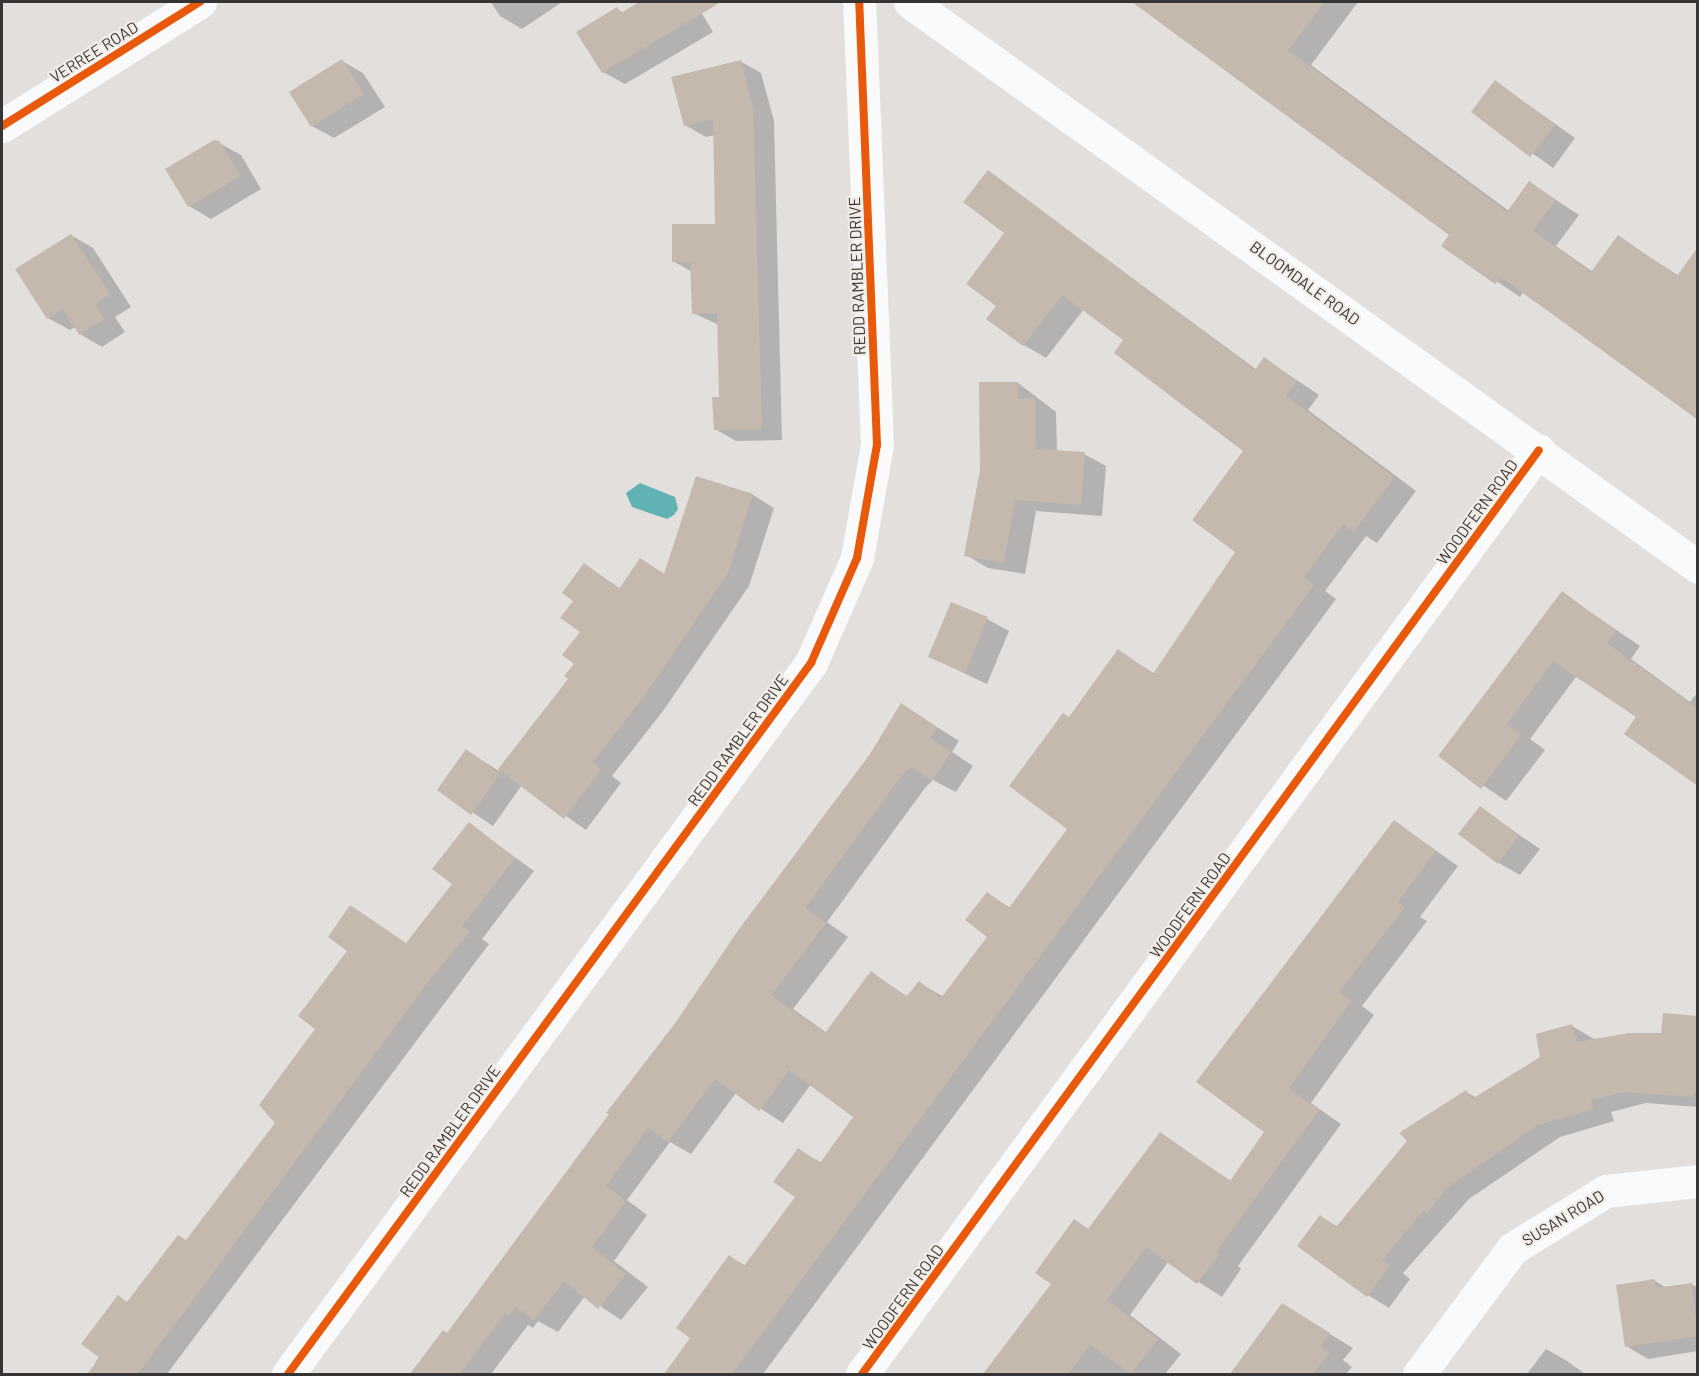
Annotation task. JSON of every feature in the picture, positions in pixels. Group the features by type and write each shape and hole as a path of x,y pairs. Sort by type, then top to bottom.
{"street":[{"name":"VERREE ROAD","path":"2,126 200,2"},
{"name":"REDD RAMBLER DRIVE","path":"288,1374 811,663 857,558 878,445 859,2"},
{"name":"BLOOMDALE ROAD","path":"910,2 1539,450 1698,567"},
{"name":"WOODFERN ROAD","path":"862,1374 1539,450"},
{"name":"SUSAN ROAD","path":"1419,1374 1513,1248 1606,1191 1698,1181"}],"water":[{"path":"640,483 675,497 678,509 674,515 667,519 632,507 626,493"}],"building":[{"path":"639,2 721,2 602,73 576,32 617,7 621,13"},
{"path":"1132,2 1325,2 1288,50 1507,212 1529,181 1556,200 1533,231 1591,272 1618,235 1677,276 1698,247 1698,420 1501,277 1495,284 1441,246 1449,235"},
{"path":"342,59 364,94 311,127 289,92"},
{"path":"741,60 753,109 762,429 714,430 712,397 719,397 717,313 692,314 690,262 672,262 672,224 715,224 713,119 684,126 671,77"},
{"path":"1495,80 1555,125 1530,157 1471,112"},
{"path":"214,140 219,141 241,176 188,207 165,169"},
{"path":"988,170 1255,370 1264,357 1297,381 1286,396 1394,477 1354,532 1343,524 1304,577 1314,585 732,1374 664,1374 690,1338 676,1328 729,1255 744,1266 795,1197 773,1182 798,1148 820,1163 853,1117 789,1070 759,1111 715,1079 668,1142 648,1128 606,1186 626,1201 592,1247 626,1274 598,1309 564,1281 534,1320 516,1307 509,1316 505,1313 460,1374 410,1374 443,1330 447,1333 609,1114 606,1113 676,1022 737,932 870,754 901,703 937,727 930,738 951,752 932,781 911,767 902,775 805,908 826,923 771,995 825,1033 871,971 906,997 919,981 941,998 987,937 965,920 987,892 1009,908 1067,829 1009,786 1063,713 1069,717 1118,649 1153,674 1235,552 1192,520 1243,451 1114,353 1123,340 1062,295 1023,346 986,319 996,306 966,284 1004,233 963,202"},
{"path":"71,234 110,294 95,304 104,319 79,335 63,309 47,319 15,269"},
{"path":"979,382 1018,382 1018,399 1035,398 1036,449 1085,452 1081,505 1015,500 1004,563 964,556 980,470"},
{"path":"696,476 753,494 728,573 642,699 592,763 601,769 564,819 498,769 568,679 564,676 574,664 562,655 580,632 560,618 573,601 562,593 584,563 619,589 640,558 664,574"},
{"path":"1562,591 1616,631 1607,643 1698,709 1698,786 1624,734 1636,717 1553,661 1507,724 1521,735 1481,789 1438,756"},
{"path":"951,602 988,617 965,673 928,657"},
{"path":"466,749 500,774 471,815 437,790"},
{"path":"1480,806 1519,835 1498,864 1458,834"},
{"path":"1394,820 1436,851 1398,902 1405,907 1339,992 1351,1001 1289,1088 1319,1110 1216,1252 1219,1255 1197,1284 1146,1247 1107,1300 1158,1339 1131,1374 1090,1345 1068,1374 983,1374 1051,1284 1035,1273 1074,1219 1088,1229 1160,1132 1230,1181 1264,1132 1196,1082"},
{"path":"469,822 515,858 462,926 470,932 431,978 138,1374 87,1374 100,1358 81,1344 118,1295 127,1302 178,1235 186,1240 275,1123 259,1105 315,1029 298,1016 347,951 328,937 350,905 406,943 452,884 432,869"},
{"path":"1663,1013 1698,1016 1698,1093 1693,1093 1693,1097 1624,1092 1591,1100 1593,1109 1538,1125 1447,1188 1427,1213 1423,1211 1382,1260 1390,1265 1367,1297 1297,1246 1320,1215 1336,1227 1407,1141 1399,1133 1466,1090 1472,1099 1540,1057 1536,1034 1572,1024 1577,1042 1629,1033 1661,1033"},
{"path":"1655,1279 1656,1288 1692,1283 1698,1336 1625,1347 1616,1285"},
{"path":"1282,1303 1330,1333 1321,1346 1330,1352 1313,1374 1230,1374"}],"cycle path":[{"path":"2,126 200,2"},
{"path":"288,1374 811,663 857,558 877,445 859,2"},
{"path":"862,1374 1539,450"}]}
